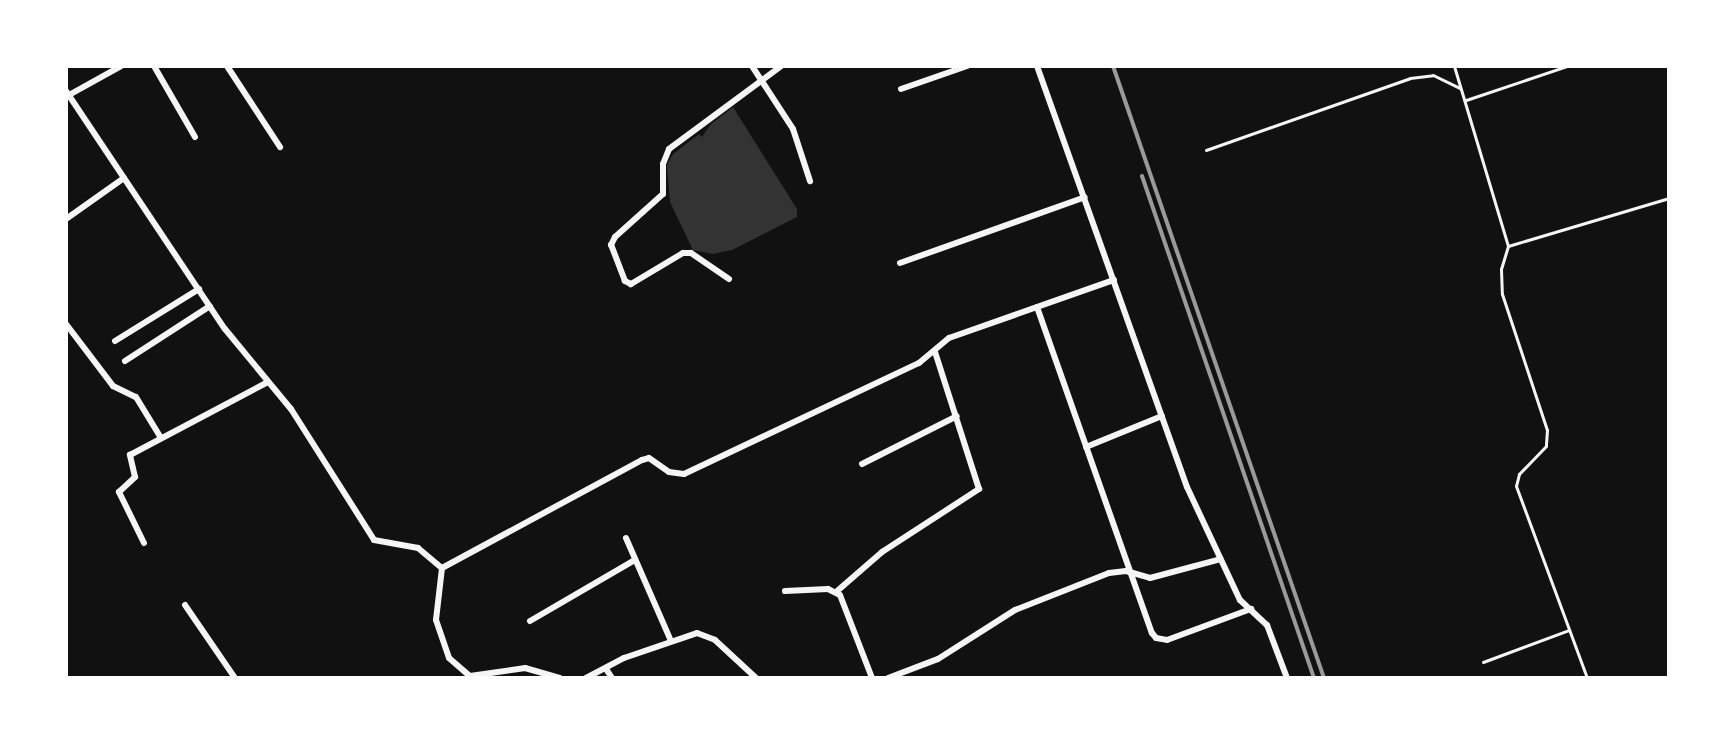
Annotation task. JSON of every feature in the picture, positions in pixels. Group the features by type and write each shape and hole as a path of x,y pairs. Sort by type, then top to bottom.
{"street":[{"path":"121,66 67,93 210,306 291,409 374,540 418,548 442,568"},
{"path":"154,66 195,137"},
{"path":"227,66 280,147"},
{"path":"752,66 797,135 810,181"},
{"path":"729,279 692,253 682,253 631,284 625,281 611,245 615,237 663,194 663,164 669,149 781,66"},
{"path":"902,88 967,66"},
{"path":"1037,66 1187,487 1240,600 1267,625 1287,678"},
{"path":"66,219 124,178"},
{"path":"900,262 1085,197"},
{"path":"442,568 642,459 650,458 669,472 684,474 919,363 949,338 1114,280"},
{"path":"115,341 199,290"},
{"path":"125,361 210,306"},
{"path":"1036,308 1152,633 1161,640 1251,609"},
{"path":"66,324 114,386 136,397 161,438"},
{"path":"785,591 836,591 874,557 979,489 935,352"},
{"path":"144,543 119,492 135,477 130,455 268,382"},
{"path":"862,464 957,416"},
{"path":"1086,447 1162,416"},
{"path":"626,538 670,640"},
{"path":"888,678 938,659 1015,610 1109,573 1130,573 1150,578 1221,559"},
{"path":"530,621 635,560"},
{"path":"442,568 436,620 441,643 449,658 469,677 525,668 560,678"},
{"path":"836,591 844,601 872,678"},
{"path":"186,604 235,678"},
{"path":"586,678 687,634 707,635 753,678"},
{"path":"606,669 612,678"}],"lane":[{"path":"1454,66 1508,246 1502,269 1502,294 1548,439 1540,454 1519,474 1516,486 1587,678"},
{"path":"1545,66 1547,73"},
{"path":"1466,100 1567,66"},
{"path":"1206,150 1410,78 1433,75 1462,89"},
{"path":"1508,246 1669,198"},
{"path":"1483,662 1569,630"},
{"path":"1662,678 1669,676"}],"shaded area":[{"path":"733,107 797,209 797,217 732,250 713,254 693,250 670,202 667,165 673,154 699,134 702,137 711,124"}],"railway":[{"path":"1113,66 1324,678"},
{"path":"1142,176 1314,678"}]}
